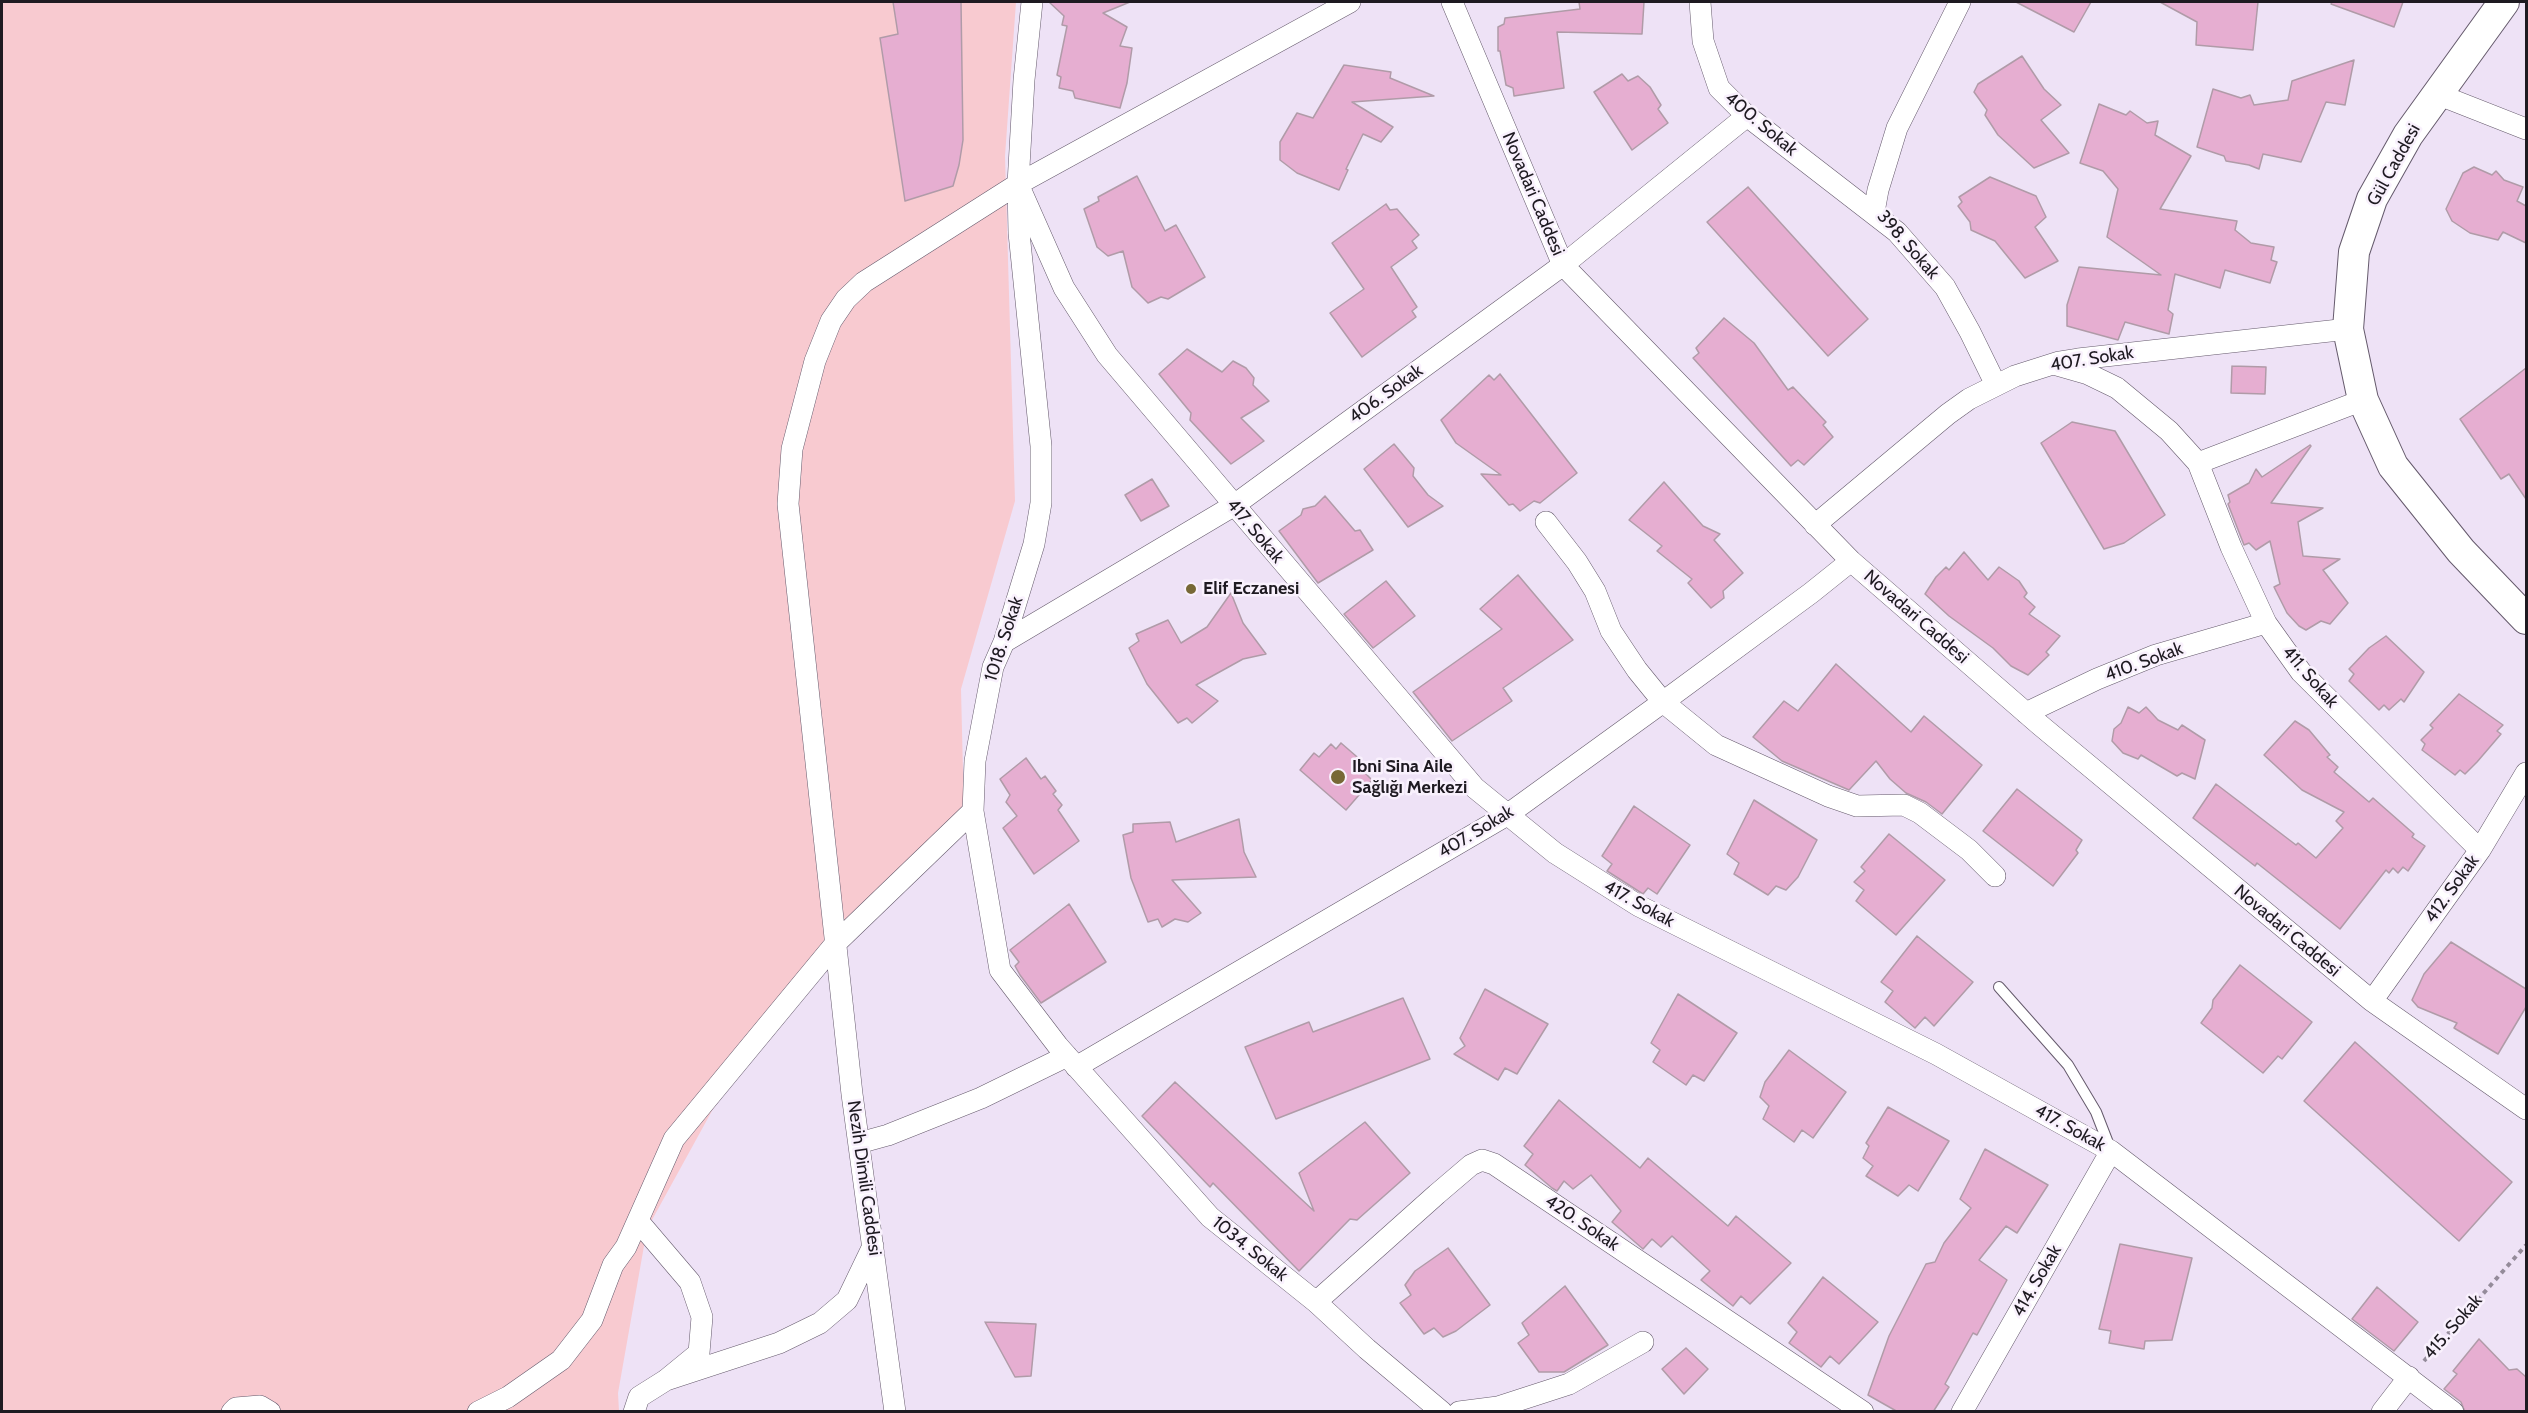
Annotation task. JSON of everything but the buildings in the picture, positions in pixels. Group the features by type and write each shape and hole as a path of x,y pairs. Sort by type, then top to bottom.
{"main road":[{"name":"Gül Caddesi","path":"2504,2 2408,135 2372,199 2354,252 2348,329 2362,400 2393,466 2461,551 2525,615"}],"street":[{"name":"1018. Sokak","path":"1032,2 1024,80 1018,184 1019,233 1041,446 1041,503 1034,544 1004,642 993,667 977,749 973,811 1000,970 1071,1062"},
{"name":"Nezih Dimili Caddesi","path":"895,1412 859,1143 788,504 792,449 815,361 831,321 846,299 873,276 1018,184 1350,2"},
{"name":"Novadari Caddesi","path":"1452,2 1563,266 1851,561 2026,713 2372,1001 2526,1109"},
{"name":"400. Sokak","path":"1700,2 1703,40 1719,88 1747,116 1874,212"},
{"name":"398. Sokak","path":"1960,2 1897,128 1878,190 1874,212 1897,232 1945,287 1996,385"},
{"path":"2437,94 2526,129"},
{"name":"406. Sokak","path":"1004,642 1233,506 1563,266 1747,116"},
{"name":"417. Sokak","path":"1018,184 1064,288 1107,355 1475,788 1564,859 1639,906 1936,1054 2111,1151 2453,1412"},
{"name":"407. Sokak","path":"1815,525 1969,399 1996,385 2053,364 2348,329"},
{"name":"411. Sokak","path":"2053,364 2088,374 2117,388 2169,431 2198,464 2231,547 2266,623 2301,672 2480,850"},
{"path":"2198,464 2362,400"},
{"path":"1546,522 1577,562 1595,591 1611,631 1637,670 1663,702 1716,745 1807,787 1857,806 1904,806 1920,813 1970,850 1995,876"},
{"name":"407. Sokak","path":"859,1143 888,1135 1071,1062 1507,815 1802,600 1851,561"},
{"name":"410. Sokak","path":"2026,713 2097,679 2156,655 2266,623"},
{"name":"412. Sokak","path":"2372,1001 2480,850 2526,772"},
{"path":"478,1412 508,1397 561,1360 592,1320 614,1265 626,1247 674,1139 836,944 973,811"},
{"name":"1034. Sokak","path":"1071,1062 1210,1217 1316,1302 1367,1349 1442,1412"},
{"name":"414. Sokak","path":"1962,1412 2111,1151"},
{"name":"420. Sokak","path":"1316,1302 1437,1194 1472,1165 1482,1160 1494,1164 1863,1412"},
{"path":"634,1412 639,1397 666,1380 699,1353 702,1317 690,1282 638,1221"},
{"path":"666,1380 778,1343 820,1323 847,1300 873,1246"},
{"path":"1459,1412 1498,1407 1569,1384 1642,1342"},
{"path":"2382,1412 2409,1377"},
{"path":"232,1412 236,1408 260,1406 270,1412"}],"lane":[{"path":"1999,987 2068,1065 2096,1112 2111,1151"}],"path":[{"name":"415. Sokak","path":"2409,1377 2526,1245"}],"shaded area":[{"path":"2,2 1016,2 1005,156 1015,501 961,689 964,814 865,913 713,1109 647,1229 618,1393 619,1411 2,1412"}],"place":[{"name":"Elif Eczanesi","path":"1191,589"},
{"name":"Ibni Sina Aile Sağlığı Merkezi","path":"1338,777"}]}
